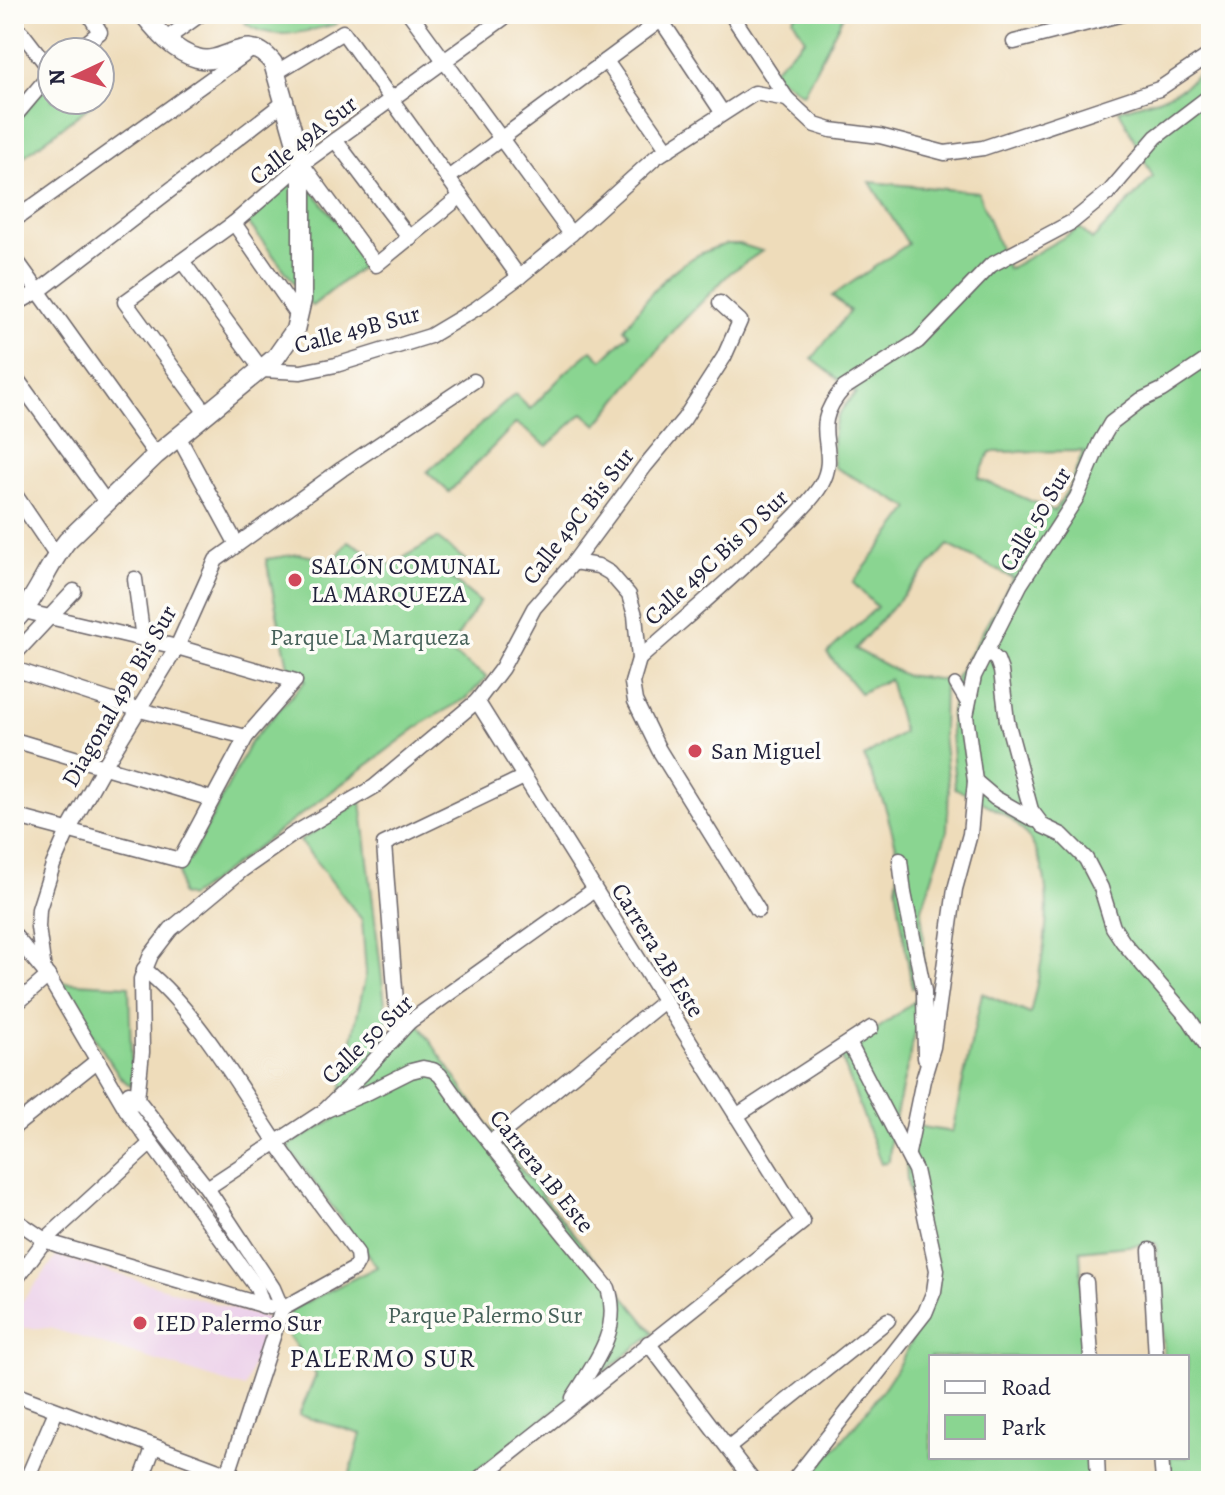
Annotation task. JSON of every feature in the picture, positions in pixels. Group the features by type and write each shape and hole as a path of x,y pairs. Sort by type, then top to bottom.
{"street":[{"path":"89,14 100,32 95,36"},
{"path":"14,816 180,860 246,737 295,681 177,647 17,610 56,555 106,502 178,436 262,370 290,339 299,317 302,290 302,164 277,72 268,56 253,49 202,60 187,54 166,39 143,14"},
{"path":"166,39 201,14"},
{"path":"410,14 571,234"},
{"path":"731,14 787,99 815,125 880,136 945,153 983,148 1159,89 1211,54"},
{"path":"1014,42 1123,14"},
{"name":"Calle 49A Sur","path":"206,413 125,302 234,223 302,164 501,16"},
{"path":"448,178 662,16 722,112"},
{"path":"277,72 343,32 519,277"},
{"path":"22,33 36,51"},
{"path":"14,220 253,49"},
{"path":"606,61 668,150"},
{"path":"14,117 36,91"},
{"name":"Calle 49B Sur","path":"262,370 301,372 380,353 430,336 477,308 519,277 615,192 722,112 760,92 787,99"},
{"name":"Calle 49C Bis D Sur","path":"639,659 746,565 820,486 828,460 824,422 835,399 854,382 918,341 991,265 1072,222 1110,191 1156,137 1211,95"},
{"path":"14,305 39,291 286,101"},
{"path":"335,140 410,239"},
{"path":"302,164 376,265 461,196"},
{"path":"234,223 299,317"},
{"path":"14,257 156,455"},
{"path":"182,261 262,370"},
{"name":"Calle 49C Bis Sur","path":"144,969 171,929 242,870 295,833 374,787 477,701 497,675 534,608 574,562 684,419 724,357 740,321 720,303"},
{"name":"Calle 50 Sur","path":"925,1070 933,1047 951,911 970,834 975,781 968,742 967,704 974,676 1020,585 1077,497 1111,423 1141,400 1162,390 1211,357"},
{"path":"14,375 106,502"},
{"name":"Diagonal 49B Bis Sur","path":"46,973 38,927 39,909 53,865 103,768 177,647 212,567 236,543 474,381"},
{"path":"178,436 236,543"},
{"path":"14,493 56,555"},
{"path":"574,562 587,563 610,573 629,595 635,615 639,659 632,692 649,732 758,910"},
{"path":"135,579 143,639"},
{"path":"14,655 74,591"},
{"path":"987,651 997,660 1001,671 1007,721 1031,810 1043,826"},
{"path":"14,669 140,710 246,737"},
{"path":"955,684 967,704"},
{"name":"Carrera 2B Este","path":"477,701 803,1222 648,1343"},
{"path":"14,740 212,799"},
{"path":"409,1022 397,1015 384,844 524,777"},
{"path":"975,781 995,798 1062,835 1086,859 1101,888 1113,927 1190,1020 1211,1052"},
{"path":"900,860 924,991 925,1070 908,1153"},
{"name":"Calle 50 Sur","path":"207,1188 324,1111 409,1022 594,890"},
{"path":"14,935 46,973 112,1081 207,1188 273,1288 282,1309 228,1474"},
{"path":"14,1219 45,1240 263,1306 282,1309 354,1269 358,1262 357,1253 275,1142 222,1060 162,983 144,969 140,991 142,1052 132,1104 151,1143 257,1288 263,1306"},
{"path":"14,1006 46,973"},
{"path":"490,1143 664,1001"},
{"path":"736,1116 871,1028"},
{"path":"793,1481 925,1313 934,1291 937,1270 915,1170 849,1043"},
{"path":"14,1127 98,1060"},
{"name":"Carrera 1B Este","path":"324,1111 411,1071 423,1068 440,1075 490,1143 604,1280 611,1298 613,1309 608,1338 567,1407"},
{"path":"14,1282 45,1240 151,1143"},
{"path":"1150,1250 1156,1355"},
{"path":"1086,1282 1091,1355"},
{"path":"729,1447 888,1320"},
{"path":"476,1481 648,1343 753,1481"},
{"path":"14,1394 244,1480"},
{"path":"26,1481 56,1411"},
{"path":"141,1481 154,1446"},
{"path":"1097,1459 1098,1481"},
{"path":"1161,1459 1163,1481"}],"shaded area":[{"name":"IED Palermo Sur","path":"57,1256 267,1319 245,1388 50,1328 14,1328 14,1312"}],"green space":[{"path":"256,14 330,14 337,24 290,34 267,33 245,23"},
{"path":"796,14 844,14 803,94 770,72 805,39 793,19"},
{"path":"1211,62 1211,1481 1171,1481 1170,1459 1189,1459 1189,1355 1164,1355 1156,1243 1080,1251 1085,1355 929,1355 929,1459 1090,1459 1091,1481 807,1481 861,1418 894,1373 918,1325 926,1298 931,1268 911,1202 907,1175 910,1125 952,1132 982,993 1030,1014 1041,964 1047,910 1039,858 1027,836 1003,814 955,788 950,720 956,678 1013,578 948,545 855,649 904,675 944,680 943,735 949,788 947,831 922,909 924,980 912,988 896,888 900,860 885,806 864,757 903,732 889,679 860,693 827,653 877,607 853,583 910,508 834,467 834,426 841,410 856,393 812,359 850,311 832,296 908,244 870,182 978,192 1008,269 1080,228 1092,240 1153,177 1119,110 1183,88","holes":["1083,451 1069,488 1054,511 978,478 990,452"]},
{"path":"36,98 36,116 77,116 14,164 14,127"},
{"path":"299,173 368,262 312,306 243,216"},
{"path":"727,244 762,251 730,273 676,328 597,425 583,413 547,446 516,423 449,492 427,472 515,394 530,409 592,350 602,360 629,334 624,329 668,276 693,257"},
{"name":"Parque La Marqueza","path":"437,538 468,562 453,580 480,602 448,651 487,677 467,698 426,721 200,890 189,897 181,894 179,874 193,854 251,741 306,680 288,666 266,559 299,554 334,561 348,541 391,565"},
{"name":"Parque Palermo Sur","path":"361,801 388,1029 398,1042 418,1023 500,1143 654,1333 463,1481 348,1481 361,1434 299,1415 316,1375 286,1332 290,1310 377,1267 287,1146 335,1119 366,974 362,920 300,841"},
{"path":"58,982 129,986 132,1087 121,1078"},
{"path":"924,994 891,1136 889,1161 881,1164 841,1056"}],"place":[{"name":"SALÓN COMUNAL LA MARQUEZA","path":"295,580"},
{"name":"San Miguel","path":"695,751"},
{"name":"IED Palermo Sur","path":"140,1323"}],"district":[{"name":"PALERMO SUR","path":"383,1358"}]}
